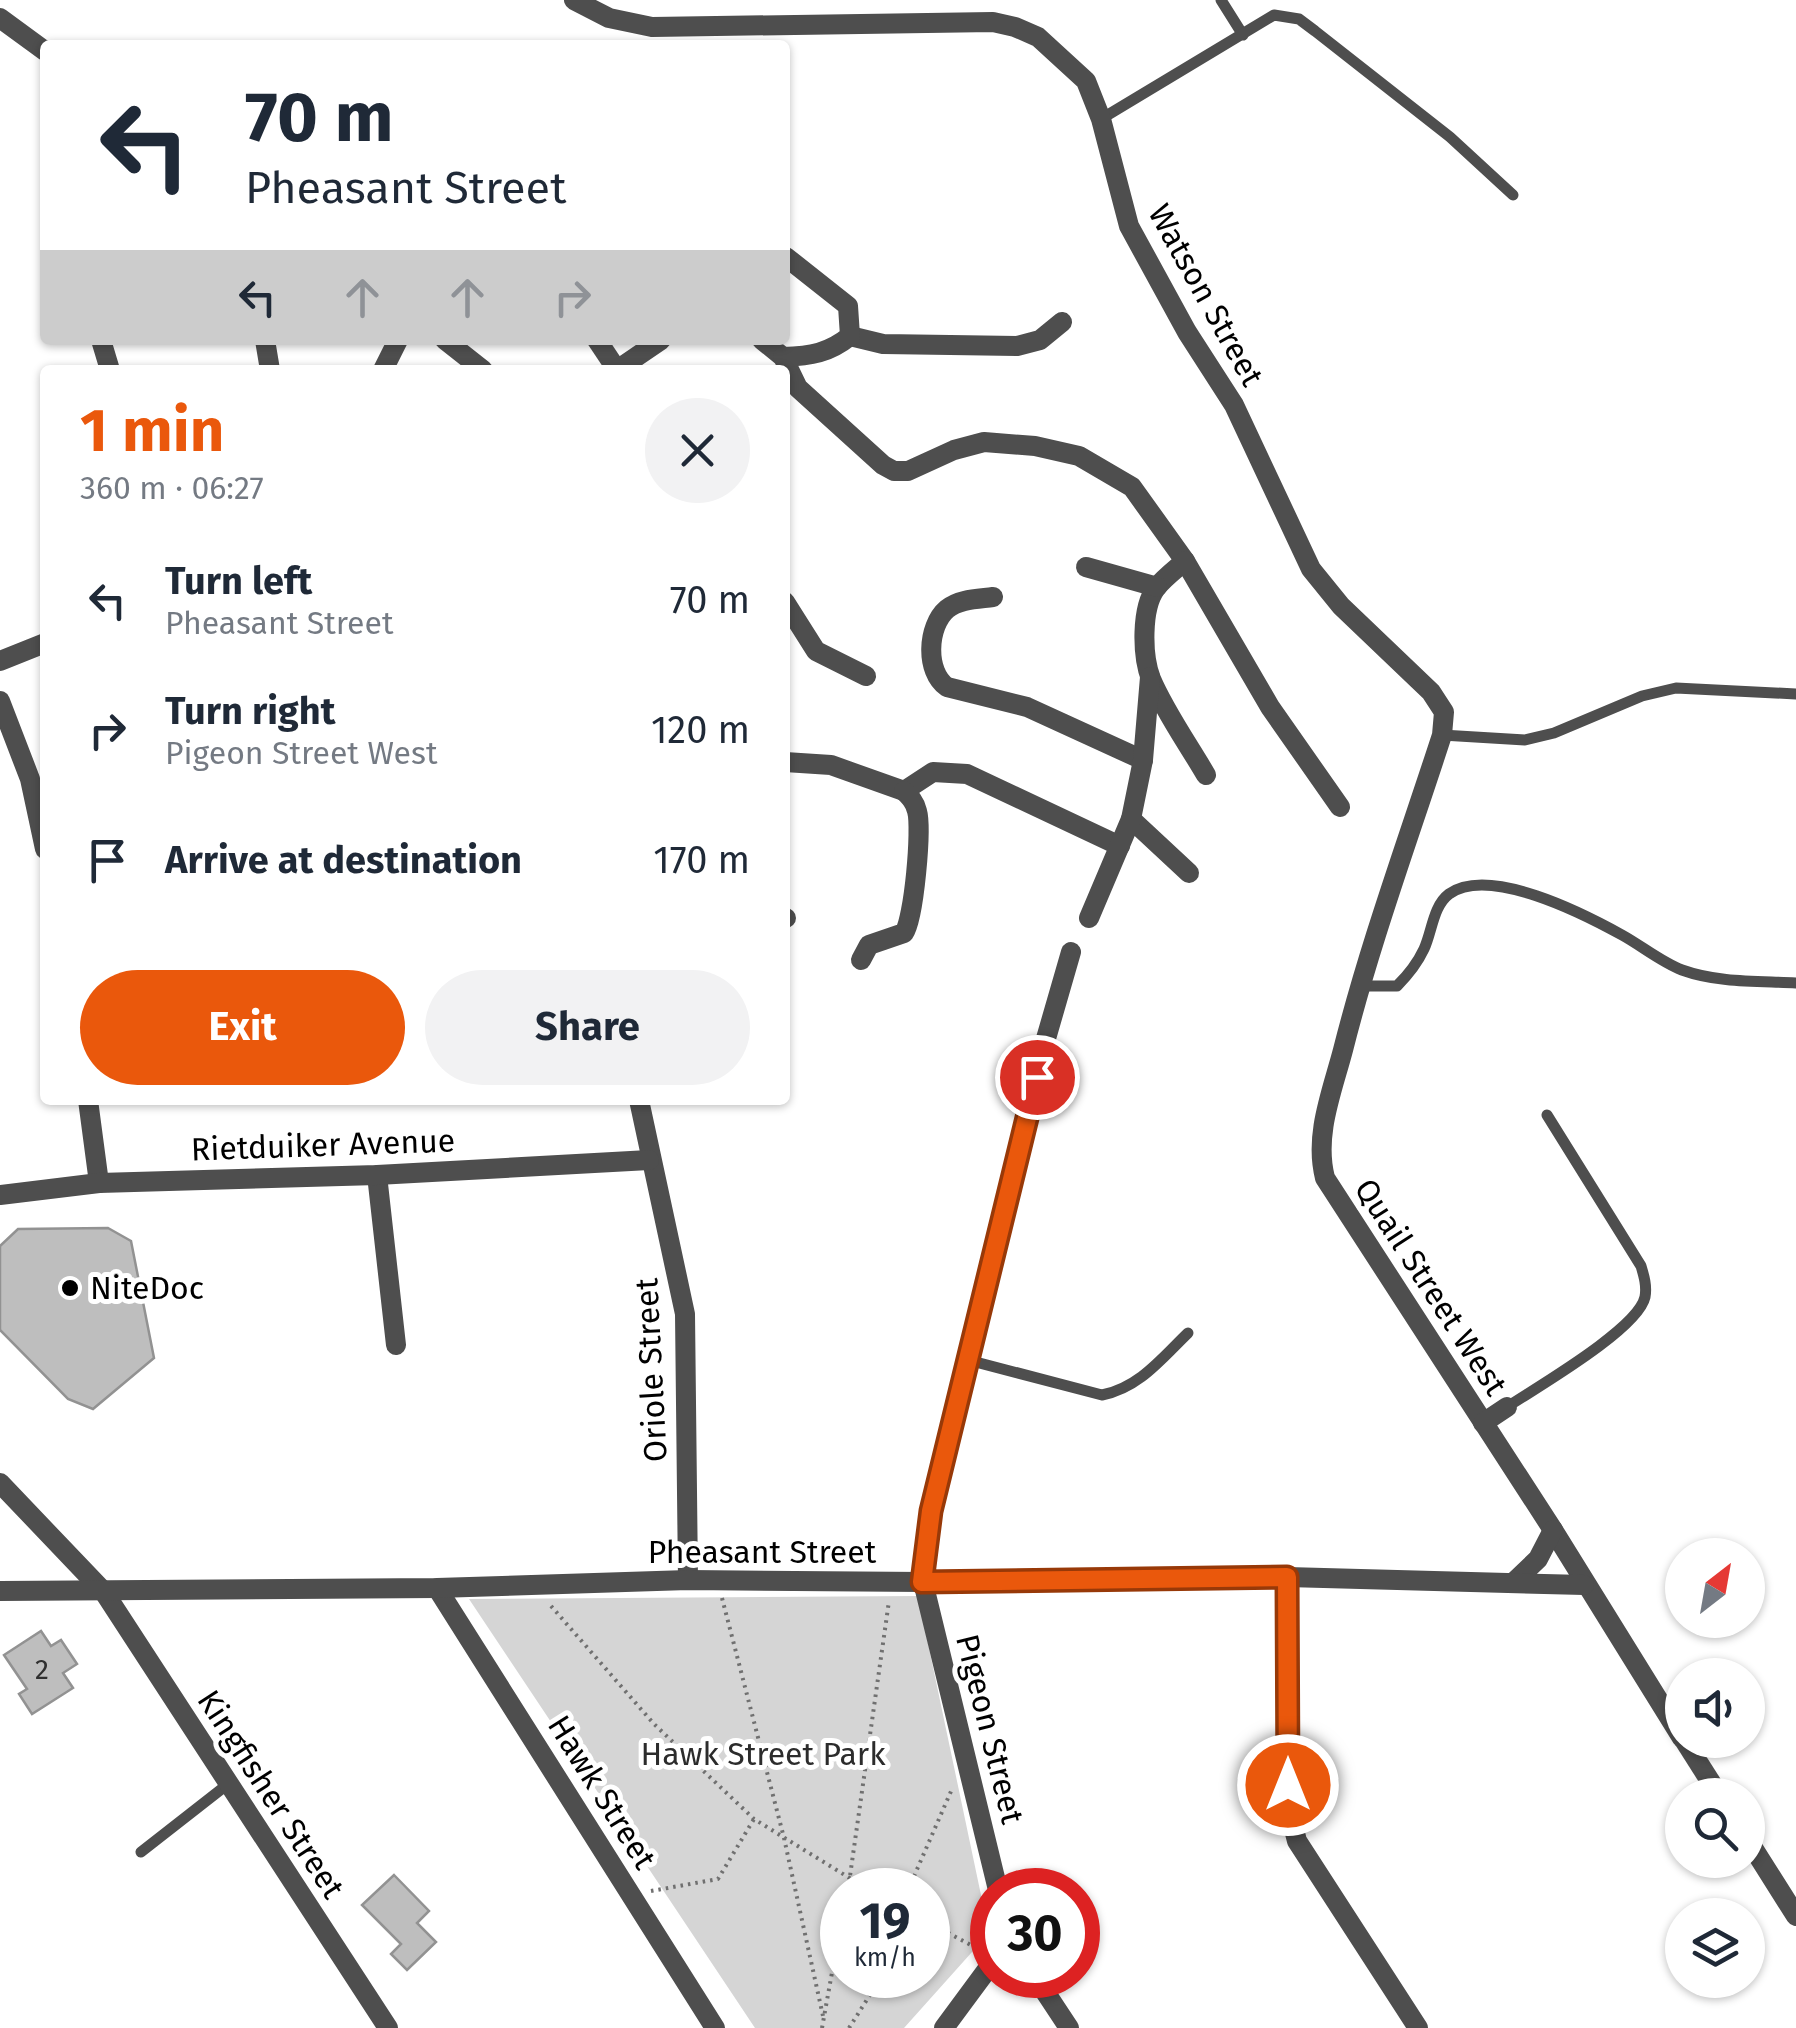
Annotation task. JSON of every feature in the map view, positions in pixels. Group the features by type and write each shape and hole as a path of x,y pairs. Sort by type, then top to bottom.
{"street":[{"name":"Watson Street","path":"574,0 610,18 652,27 970,22 1016,26 1038,37 1086,81 1101,118 1129,226 1234,405 1311,569 1341,606 1431,692 1444,712"},
{"path":"0,18 40,46"},
{"path":"790,260 848,306 850,336"},
{"path":"784,357 824,354 850,336 882,344 1017,346 1040,340 1062,322"},
{"path":"451,345 477,365"},
{"path":"624,365 654,345"},
{"path":"768,345 788,365"},
{"path":"790,370 798,388 883,465 894,470 908,471 954,450 984,442 1035,446 1079,456 1132,487 1185,561 1270,707 1340,808"},
{"path":"1090,918 1132,819 1143,760 1150,677 1147,611 1157,587 1185,561"},
{"path":"1086,567 1157,587"},
{"path":"993,597 955,604 940,616 931,654 938,680 951,688 1027,707 1143,760"},
{"path":"790,610 816,652 866,676"},
{"path":"0,661 40,645"},
{"path":"1150,677 1206,774"},
{"path":"0,701 30,779 40,826"},
{"name":"Quail Street West","path":"1444,712 1442,735 1359,986 1325,1116 1321,1145 1325,1178 1665,1711"},
{"path":"790,762 830,765 904,790 913,800 919,819 912,914 904,932 868,944 861,960"},
{"path":"904,790 932,772 967,774 1120,846"},
{"path":"1132,819 1189,872"},
{"path":"922,1582 931,1511 1071,952"},
{"path":"89,1105 100,1182"},
{"name":"Oriole Street","path":"640,1105 677,1266 684,1314 688,1580"},
{"name":"Rietduiker Avenue","path":"0,1195 100,1182 378,1175 650,1160"},
{"path":"378,1175 396,1345"},
{"path":"1483,1422 1507,1407"},
{"name":"Kingfisher Street","path":"0,1482 104,1592 388,2028"},
{"path":"1513,1583 1538,1560 1553,1530"},
{"path":"1287,1577 1290,1820 1297,1841 1418,2028"},
{"name":"Pheasant Street","path":"0,1591 437,1588 688,1580 922,1582 1287,1577 1584,1585"},
{"name":"Pigeon Street","path":"922,1582 993,1868"},
{"name":"Hawk Street","path":"437,1588 716,2028"},
{"path":"1765,1867 1796,1916"},
{"path":"944,2028 970,1991"},
{"path":"1049,1998 1068,2028"}],"lane":[{"path":"1222,0 1243,35"},
{"path":"1101,118 1274,14 1299,20 1450,137 1512,195"},
{"path":"1442,735 1525,740 1554,733 1642,696 1676,688 1796,694"},
{"path":"1359,986 1397,986 1413,970 1424,949 1439,904 1463,887 1514,889 1537,896 1611,929 1677,968 1702,976 1796,983"},
{"path":"1507,1407 1627,1324 1645,1298 1641,1266 1547,1116"},
{"path":"968,1360 1102,1394 1136,1383 1188,1333"},
{"path":"140,1852 228,1784"}],"path":[{"path":"718,1580 784,1838 823,2016"},
{"path":"852,1868 892,1581"},
{"path":"533,1585 654,1724 754,1819 831,1868"},
{"path":"918,1868 966,1758"},
{"path":"631,1895 718,1879 754,1819"},
{"path":"822,2028 826,1998"},
{"path":"848,2028 866,1998"}],"green space":[{"name":"Hawk Street Park","path":"918,1596 975,1868 970,1868 970,1954 950,1977 950,1868 820,1868 820,1998 931,1998 904,2028 755,2028 469,1599"}],"building":[{"name":"NiteDoc","path":"108,1228 131,1241 154,1358 93,1409 68,1399 0,1330 0,1246 18,1229"},
{"path":"41,1631 51,1646 61,1640 77,1664 63,1673 73,1688 32,1714 19,1694 27,1689 4,1655"},
{"path":"394,1875 429,1911 417,1923 436,1942 407,1970 391,1954 401,1944 362,1905"}],"place":[{"name":"NiteDoc","path":"70,1288"}],"route":[{"path":"1037,1077 931,1511 922,1582 1287,1577 1288,1785"}]}
